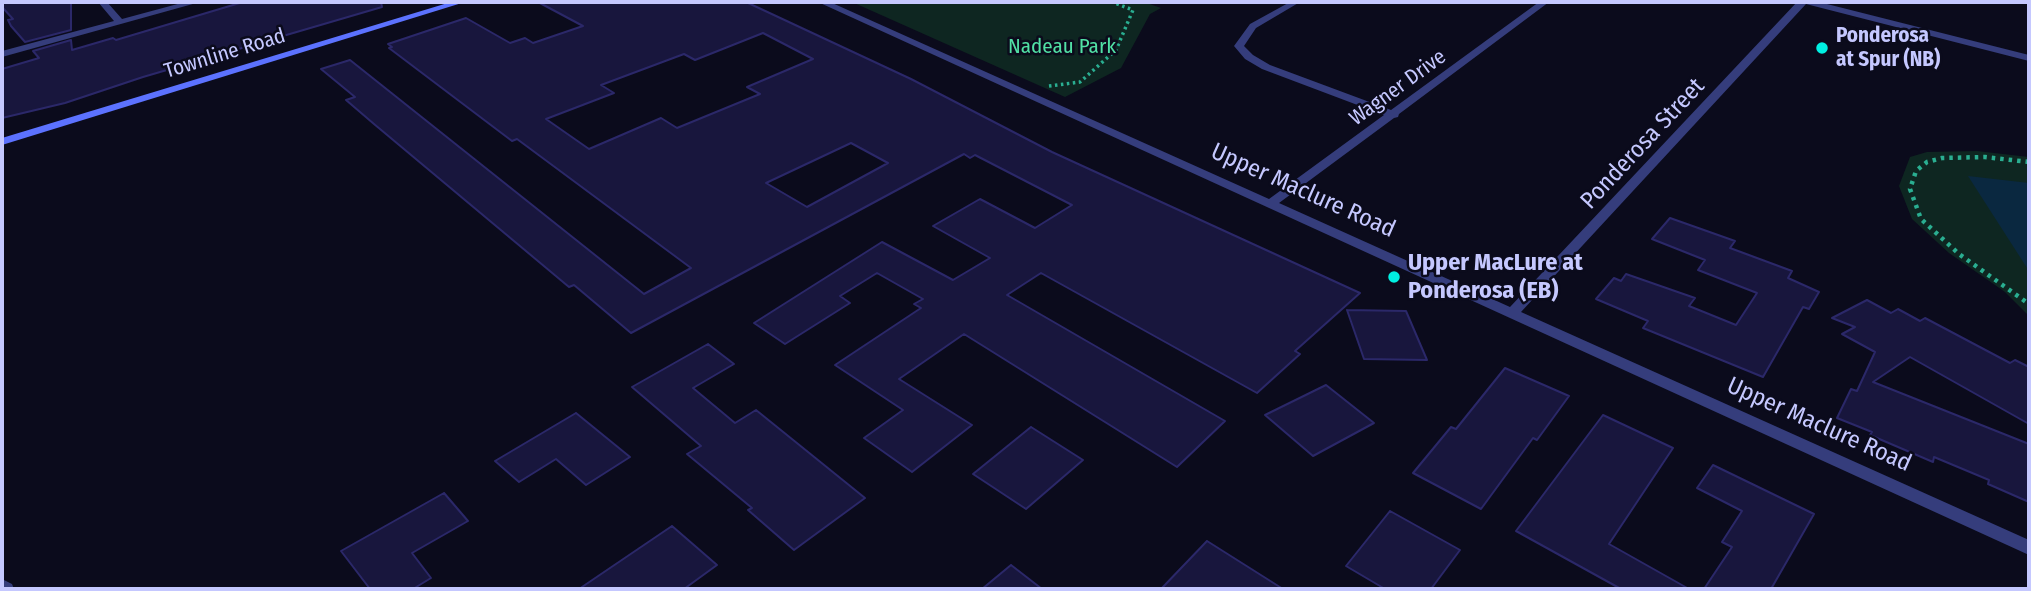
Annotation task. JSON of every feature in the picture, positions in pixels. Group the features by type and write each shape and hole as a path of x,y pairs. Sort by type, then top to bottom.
{"street":[{"path":"102,2 120,22"},
{"path":"2,54 195,2"},
{"name":"Townline Road","path":"2,142 460,2"},
{"name":"Upper Maclure Road","path":"823,2 2029,548"},
{"path":"1296,2 1252,26 1239,46 1249,57 1266,67 1394,115"},
{"name":"Wagner Drive","path":"1271,203 1545,2"},
{"name":"Ponderosa Street","path":"1512,313 1802,2"},
{"path":"1809,2 2029,58"}],"path":[{"path":"1021,91 1080,82 1116,50 1133,10 1112,2"},
{"path":"2029,162 1985,157 1942,158 1927,162 1916,171 1910,189 1921,219 1959,254 2029,304"}],"green space":[{"name":"Nadeau Park","path":"852,2 1144,2 1161,8 1150,14 1121,68 1065,97"},
{"path":"1977,151 2029,157 2029,316 2005,292 1949,253 1912,219 1899,186 1910,157 1927,152"}],"water":[{"path":"1968,176 2029,183 2029,271"}],"building":[{"path":"2,2 71,2 71,30 25,42 11,26 8,20 13,19 2,7"},
{"path":"243,2 381,2 382,7 143,77 65,103 2,118 2,69 39,58 33,51 71,40 72,50 113,38 116,40"},
{"path":"538,2 746,2 911,79 1052,152 1360,293 1295,351 1300,354 1257,393 1041,273 1007,295 1225,421 1177,467 964,334 899,379 972,425 912,472 864,438 903,410 835,365 921,308 914,304 923,299 877,273 840,296 850,303 785,344 754,323 882,242 953,280 990,258 933,226 980,199 1035,228 1072,205 975,155 970,158 964,154 631,333 574,285 569,287 374,124 346,100 355,97 321,69 350,60 644,294 691,268 517,139 512,141 389,48 392,47 388,44 466,18 510,43 525,38 533,43 583,26","holes":["763,33 813,59 747,87 760,94 677,128 661,118 589,149 546,119 614,93 601,85 684,54 695,60","851,143 888,163 807,207 766,183"]},
{"path":"1670,218 1735,241 1730,248 1792,271 1788,278 1819,292 1809,309 1803,307 1763,377 1643,328 1648,321 1596,299 1614,278 1621,281 1626,274 1695,298 1689,306 1736,325 1757,293 1698,270 1705,260 1652,239"},
{"path":"1867,300 1891,313 1898,309 1920,321 1925,318 2010,363 2015,360 2029,367 2029,424 1910,357 1873,382 2029,444 2029,502 1988,484 1989,480 1934,457 1933,462 1837,418 1851,389 1857,391 1875,352 1842,334 1855,327 1832,318"},
{"path":"1347,310 1406,311 1427,360 1364,359"},
{"path":"708,344 734,364 693,388 735,423 756,410 865,498 794,550 748,510 752,508 687,454 701,446 632,387"},
{"path":"1505,368 1569,396 1537,440 1533,438 1481,509 1413,473 1451,427 1456,429"},
{"path":"1326,385 1374,423 1313,456 1265,415"},
{"path":"576,413 630,457 586,485 556,459 519,482 495,461"},
{"path":"1603,415 1673,448 1609,544 1689,589 1621,589 1516,531"},
{"path":"1031,427 1083,460 1026,509 973,474"},
{"path":"1713,465 1814,514 1771,589 1704,589 1732,547 1722,542 1742,511 1697,488"},
{"path":"444,493 468,521 412,553 431,578 413,589 370,589 341,551"},
{"path":"1390,511 1460,550 1431,589 1385,589 1346,566"},
{"path":"672,526 717,565 684,589 579,589"},
{"path":"1207,541 1283,589 1161,589"},
{"path":"1011,565 1042,589 982,589"}],"place":[{"name":"Ponderosa at Spur (NB)","path":"1822,48"},
{"name":"Upper MacLure at Ponderosa (EB)","path":"1394,277"}]}
